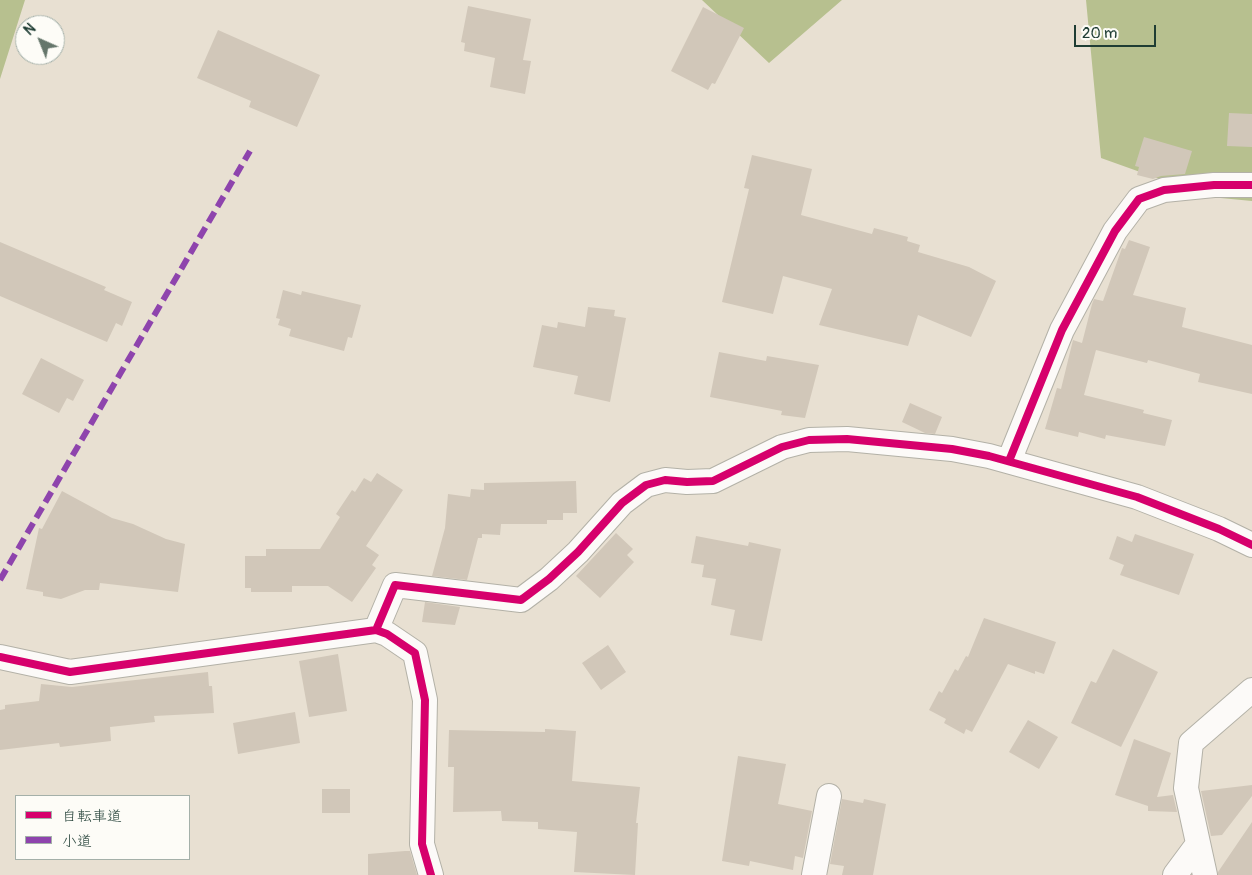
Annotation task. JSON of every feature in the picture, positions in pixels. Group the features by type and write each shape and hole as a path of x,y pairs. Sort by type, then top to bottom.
{"street":[{"path":"1009,462 1062,330 1115,231 1139,199 1164,190 1214,185 1252,185"},
{"path":"376,630 395,586 521,600 549,580 578,552 622,503 646,485 665,480 713,482 782,447 810,440 848,438 952,449 1009,462 1136,497 1219,529 1252,545"},
{"path":"0,656 70,672 376,630 387,634 415,653 425,700 422,844 431,875"},
{"path":"1205,875 1186,788 1190,743 1252,690"},
{"path":"814,875 829,796"},
{"path":"1175,875 1198,844"}],"green space":[{"path":"0,0 25,0 20,15 15,15 15,32 0,79"},
{"path":"702,0 842,0 769,63"},
{"path":"1086,0 1252,0 1252,201 1210,197 1101,158"}],"building":[{"path":"468,6 531,19 523,60 531,61 525,94 490,87 495,58 464,51 465,43 461,42"},
{"path":"703,7 744,28 715,84 712,83 708,90 671,71"},
{"path":"218,30 320,75 297,127 249,107 251,101 197,78"},
{"path":"1229,113 1252,114 1252,147 1227,146"},
{"path":"1144,137 1192,151 1185,174 1161,176 1153,179 1137,175 1139,167 1135,166"},
{"path":"752,155 812,169 801,215 872,234 874,228 908,237 907,241 920,245 918,252 969,267 996,281 971,337 918,315 908,346 819,325 832,289 783,276 773,314 722,302 749,189 744,188"},
{"path":"1129,240 1150,247 1133,295 1186,308 1182,327 1252,345 1252,394 1198,382 1200,374 1148,360 1147,363 1096,350 1084,395 1144,410 1143,413 1172,420 1165,446 1106,435 1105,439 1079,432 1078,437 1045,429 1057,388 1061,389 1073,340 1082,343 1094,299 1103,301 1122,248 1125,249"},
{"path":"0,242 106,287 104,290 132,302 122,326 116,323 107,342 0,296"},
{"path":"283,290 301,295 302,291 361,305 352,338 348,337 344,351 289,336 291,329 278,325 280,319 276,318"},
{"path":"588,307 615,310 614,316 626,318 610,402 574,394 578,376 533,367 542,325 557,328 558,322 585,327"},
{"path":"719,352 766,361 767,356 819,365 805,418 781,415 782,411 710,397"},
{"path":"41,358 84,380 73,401 67,398 59,413 22,394"},
{"path":"910,403 942,417 935,434 925,433 902,422"},
{"path":"377,473 403,490 366,546 379,555 372,565 376,568 352,602 328,586 292,586 292,592 251,592 251,588 245,588 245,556 266,556 266,549 320,549 340,517 336,514 352,490 355,492 364,478 371,482"},
{"path":"576,481 577,513 563,513 563,520 547,520 547,524 501,524 500,535 482,534 482,538 478,538 467,580 432,576 445,528 448,494 470,497 471,489 484,490 484,483"},
{"path":"62,491 112,518 133,524 166,539 185,544 178,592 100,583 99,590 85,590 61,599 43,596 43,592 26,589 39,528 42,529"},
{"path":"616,533 633,549 627,555 634,562 600,598 576,576"},
{"path":"1135,534 1194,554 1179,595 1120,575 1124,565 1109,559 1117,536 1132,542"},
{"path":"696,536 748,546 749,542 781,549 762,641 730,635 735,610 711,605 716,579 702,577 704,565 691,563"},
{"path":"425,602 460,607 455,625 422,622"},
{"path":"984,618 1056,642 1044,674 1035,671 1035,674 1008,664 972,732 966,729 964,734 944,723 946,719 929,710 939,691 942,693 955,669 958,671 966,656 968,657"},
{"path":"608,645 626,672 601,690 582,663"},
{"path":"1113,649 1158,672 1121,747 1071,723 1091,681 1096,683"},
{"path":"338,654 347,711 309,717 299,661"},
{"path":"208,672 209,686 212,686 214,713 154,716 155,722 110,727 111,741 60,747 59,743 0,750 0,710 5,709 5,705 39,701 41,684 72,687"},
{"path":"295,712 300,743 238,754 233,723"},
{"path":"1028,720 1058,737 1039,769 1009,752"},
{"path":"545,729 576,731 572,781 640,787 636,823 638,823 635,875 574,872 577,832 538,829 538,822 502,821 501,811 453,812 454,767 448,767 449,730 545,732"},
{"path":"1134,739 1171,753 1157,797 1173,795 1177,812 1148,811 1148,806 1115,795"},
{"path":"738,756 786,764 778,804 812,811 803,858 795,856 793,870 750,861 749,866 722,861"},
{"path":"1252,785 1252,796 1222,835 1211,836 1201,791"},
{"path":"322,789 350,789 350,813 322,813"},
{"path":"842,799 863,803 864,799 886,804 873,875 842,875 844,866 830,864"},
{"path":"1252,822 1252,875 1218,875 1218,872"},
{"path":"410,851 417,875 368,875 368,854"}],"marked path":[{"path":"0,580 250,151"}],"cycle path":[{"path":"1009,461 1062,330 1115,231 1139,199 1164,190 1214,185 1252,185"},
{"path":"376,630 395,585 521,600 549,579 578,552 622,503 646,485 665,480 687,482 713,481 782,447 809,440 847,439 952,449 989,456 1137,497 1219,529 1252,545"},
{"path":"0,657 70,672 376,630 387,634 415,653 425,700 422,844 431,875"}]}
